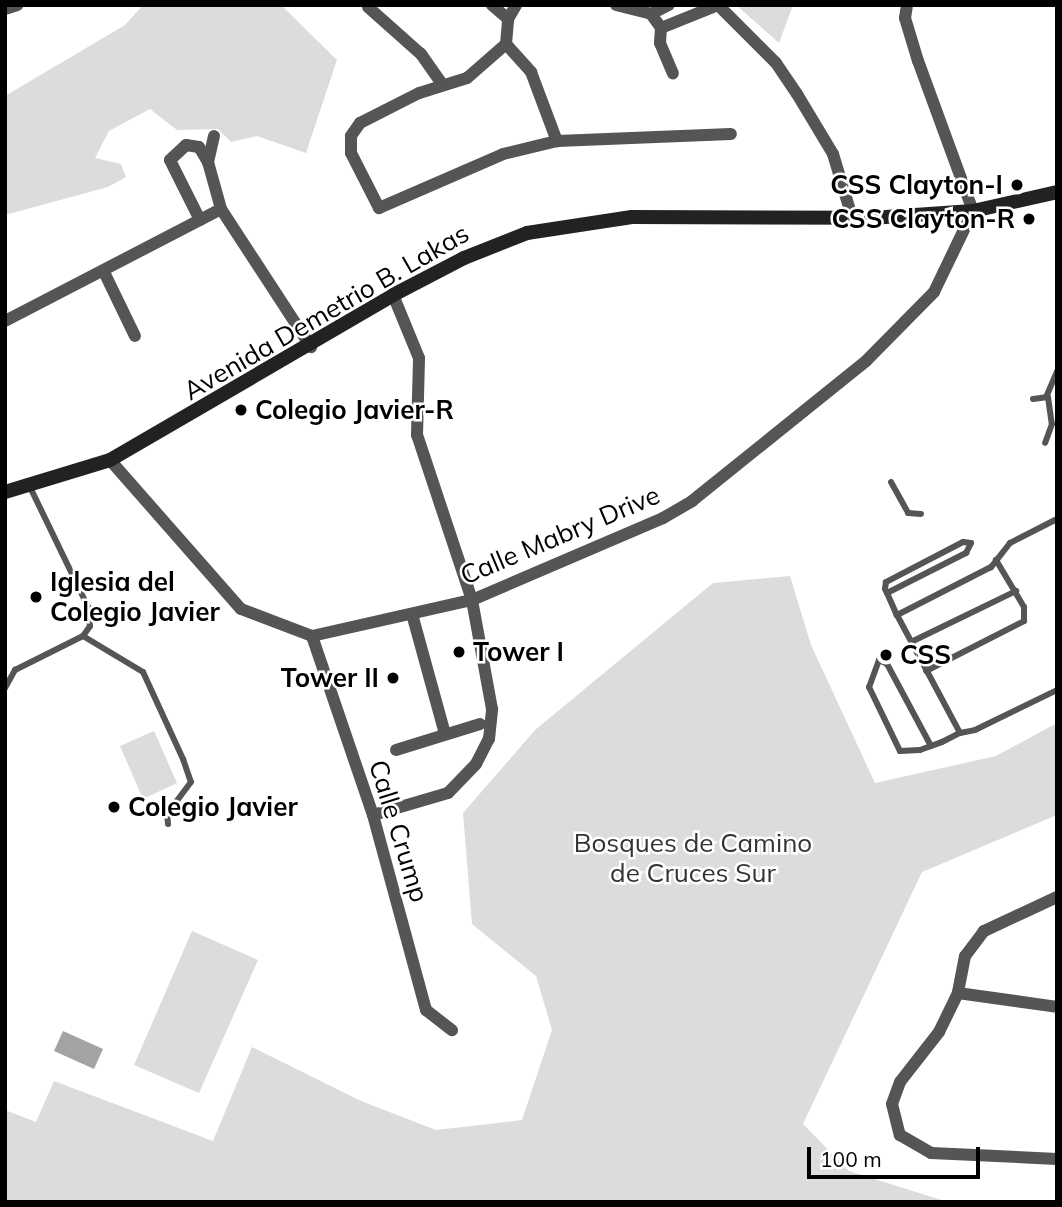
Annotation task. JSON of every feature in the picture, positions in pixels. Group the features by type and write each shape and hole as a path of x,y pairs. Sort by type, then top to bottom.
{"street":[{"path":"5,9 17,5"},
{"path":"492,5 508,19"},
{"path":"516,5 508,19 506,44 467,78 442,84 360,123 351,136 351,153 379,208 491,159 557,141 732,134"},
{"path":"616,5 651,14 661,28 660,43 673,73"},
{"path":"651,14 669,5"},
{"path":"661,28 718,5 776,63 797,93 833,154 852,217"},
{"path":"907,5 905,18 918,61 973,211"},
{"path":"368,7 421,54 442,84"},
{"path":"506,44 531,72 557,141"},
{"path":"208,162 214,136"},
{"path":"200,220 170,160 174,152 186,145 199,147 208,162 220,209 311,347"},
{"name":"Avenida Demetrio B. Lakas","path":"5,492 110,460 311,347 393,295 499,243 567,224 632,217 852,217 973,211 1057,192"},
{"path":"5,321 104,272 220,209"},
{"name":"Calle Mabry Drive","path":"110,460 233,603 258,619 312,636 472,600 636,531 692,501 838,386 912,315 934,292 973,211"},
{"path":"104,272 135,336"},
{"path":"373,815 447,793 476,764 489,739 492,709 488,668 472,600 417,435 419,358 393,295"},
{"path":"412,614 445,734"},
{"name":"Calle Crump","path":"312,636 373,815 426,1010 452,1030"},
{"path":"396,750 480,723"},
{"path":"1057,897 984,931 965,956 958,993 939,1032 900,1082 892,1104 900,1135 931,1153 1057,1159"},
{"path":"958,993 1057,1007"}],"lane":[{"path":"1045,443 1052,424 1047,395 1057,371"},
{"path":"1033,399 1047,395"},
{"path":"891,482 908,513 921,513"},
{"path":"5,688 15,670 83,636 90,626 88,607 30,486"},
{"path":"897,615 984,571 1010,543 1057,519"},
{"path":"887,593 966,553 971,543 963,542 891,578 884,587 897,615 926,671 960,733"},
{"path":"926,671 1024,621 1024,607 996,561"},
{"path":"911,642 1016,591"},
{"path":"83,636 143,672 183,758 191,782 167,814 168,824"},
{"path":"931,746 887,664 879,660 869,687 900,751 931,746 960,733 975,730 1057,690"},
{"path":"5,667 15,670"}],"green space":[{"path":"143,5 281,5 337,60 306,153 257,136 231,142 218,129 177,130 150,109 109,131 95,158 121,164 126,177 108,187 5,215 5,96 125,25"},
{"path":"736,5 793,5 779,43"},
{"name":"Bosques de Camino de Cruces Sur","path":"790,576 811,645 875,783 996,756 1057,723 1057,815 922,872 803,1124 849,1171 948,1202 5,1202 5,1110 36,1122 54,1081 213,1141 252,1047 361,1101 436,1130 522,1120 552,1030 536,976 472,924 463,813 535,730 713,583"},
{"path":"154,731 177,783 143,799 120,746"},
{"path":"192,931 258,960 199,1093 134,1065"}],"shaded area":[{"path":"63,1031 103,1049 94,1069 54,1051"}],"place":[{"name":"CSS Clayton-I","path":"1017,185"},
{"name":"CSS Clayton-R","path":"1029,219"},
{"name":"Colegio Javier-R","path":"241,410"},
{"name":"Iglesia del Colegio Javier","path":"36,597"},
{"name":"Tower I","path":"459,652"},
{"name":"CSS","path":"886,655"},
{"name":"Tower II","path":"393,678"},
{"name":"Colegio Javier","path":"114,807"}]}
